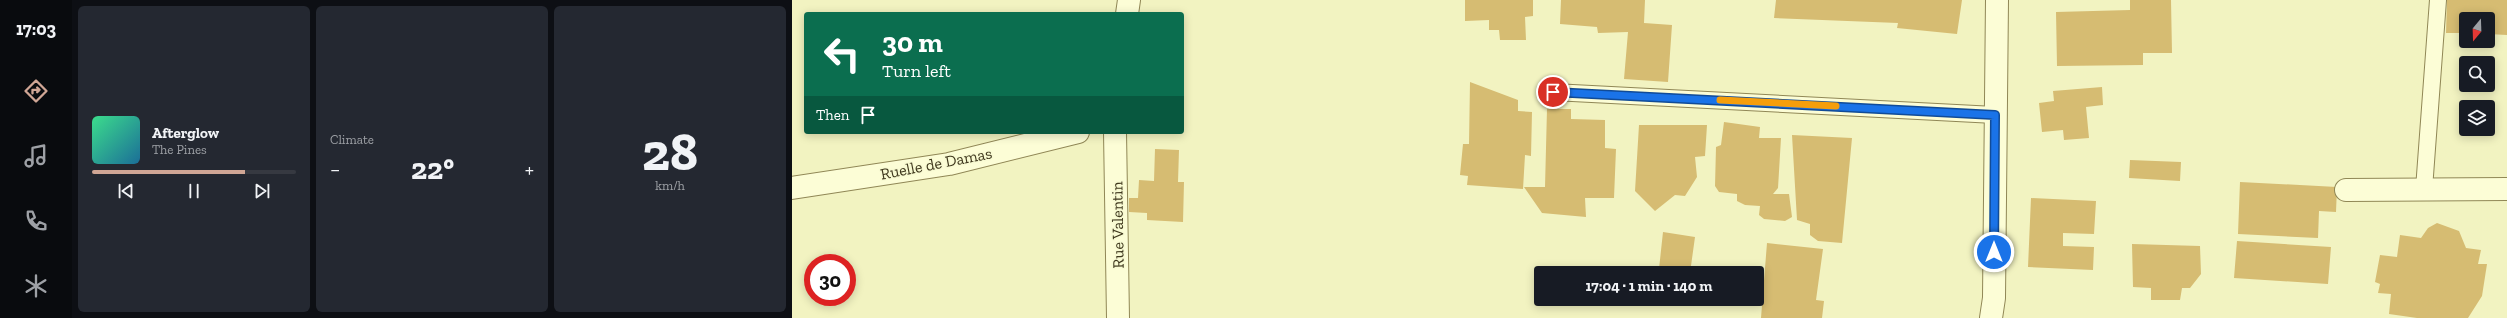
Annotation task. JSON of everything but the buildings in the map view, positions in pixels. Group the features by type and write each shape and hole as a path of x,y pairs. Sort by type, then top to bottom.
{"street":[{"path":"1127,12 1129,0"},
{"path":"1992,318 1994,298 1997,0"},
{"name":"Ruelle de Damas","path":"792,188 949,164 1070,134"},
{"name":"Rue Valentin","path":"1115,134 1118,318"},
{"path":"2346,190 2507,189"}],"lane":[{"path":"2424,189 2438,0"},
{"path":"1553,92 1995,115"}],"slow traffic":[{"path":"1720,100 1836,106"}],"route":[{"path":"1553,92 1995,115 1994,252"}]}
